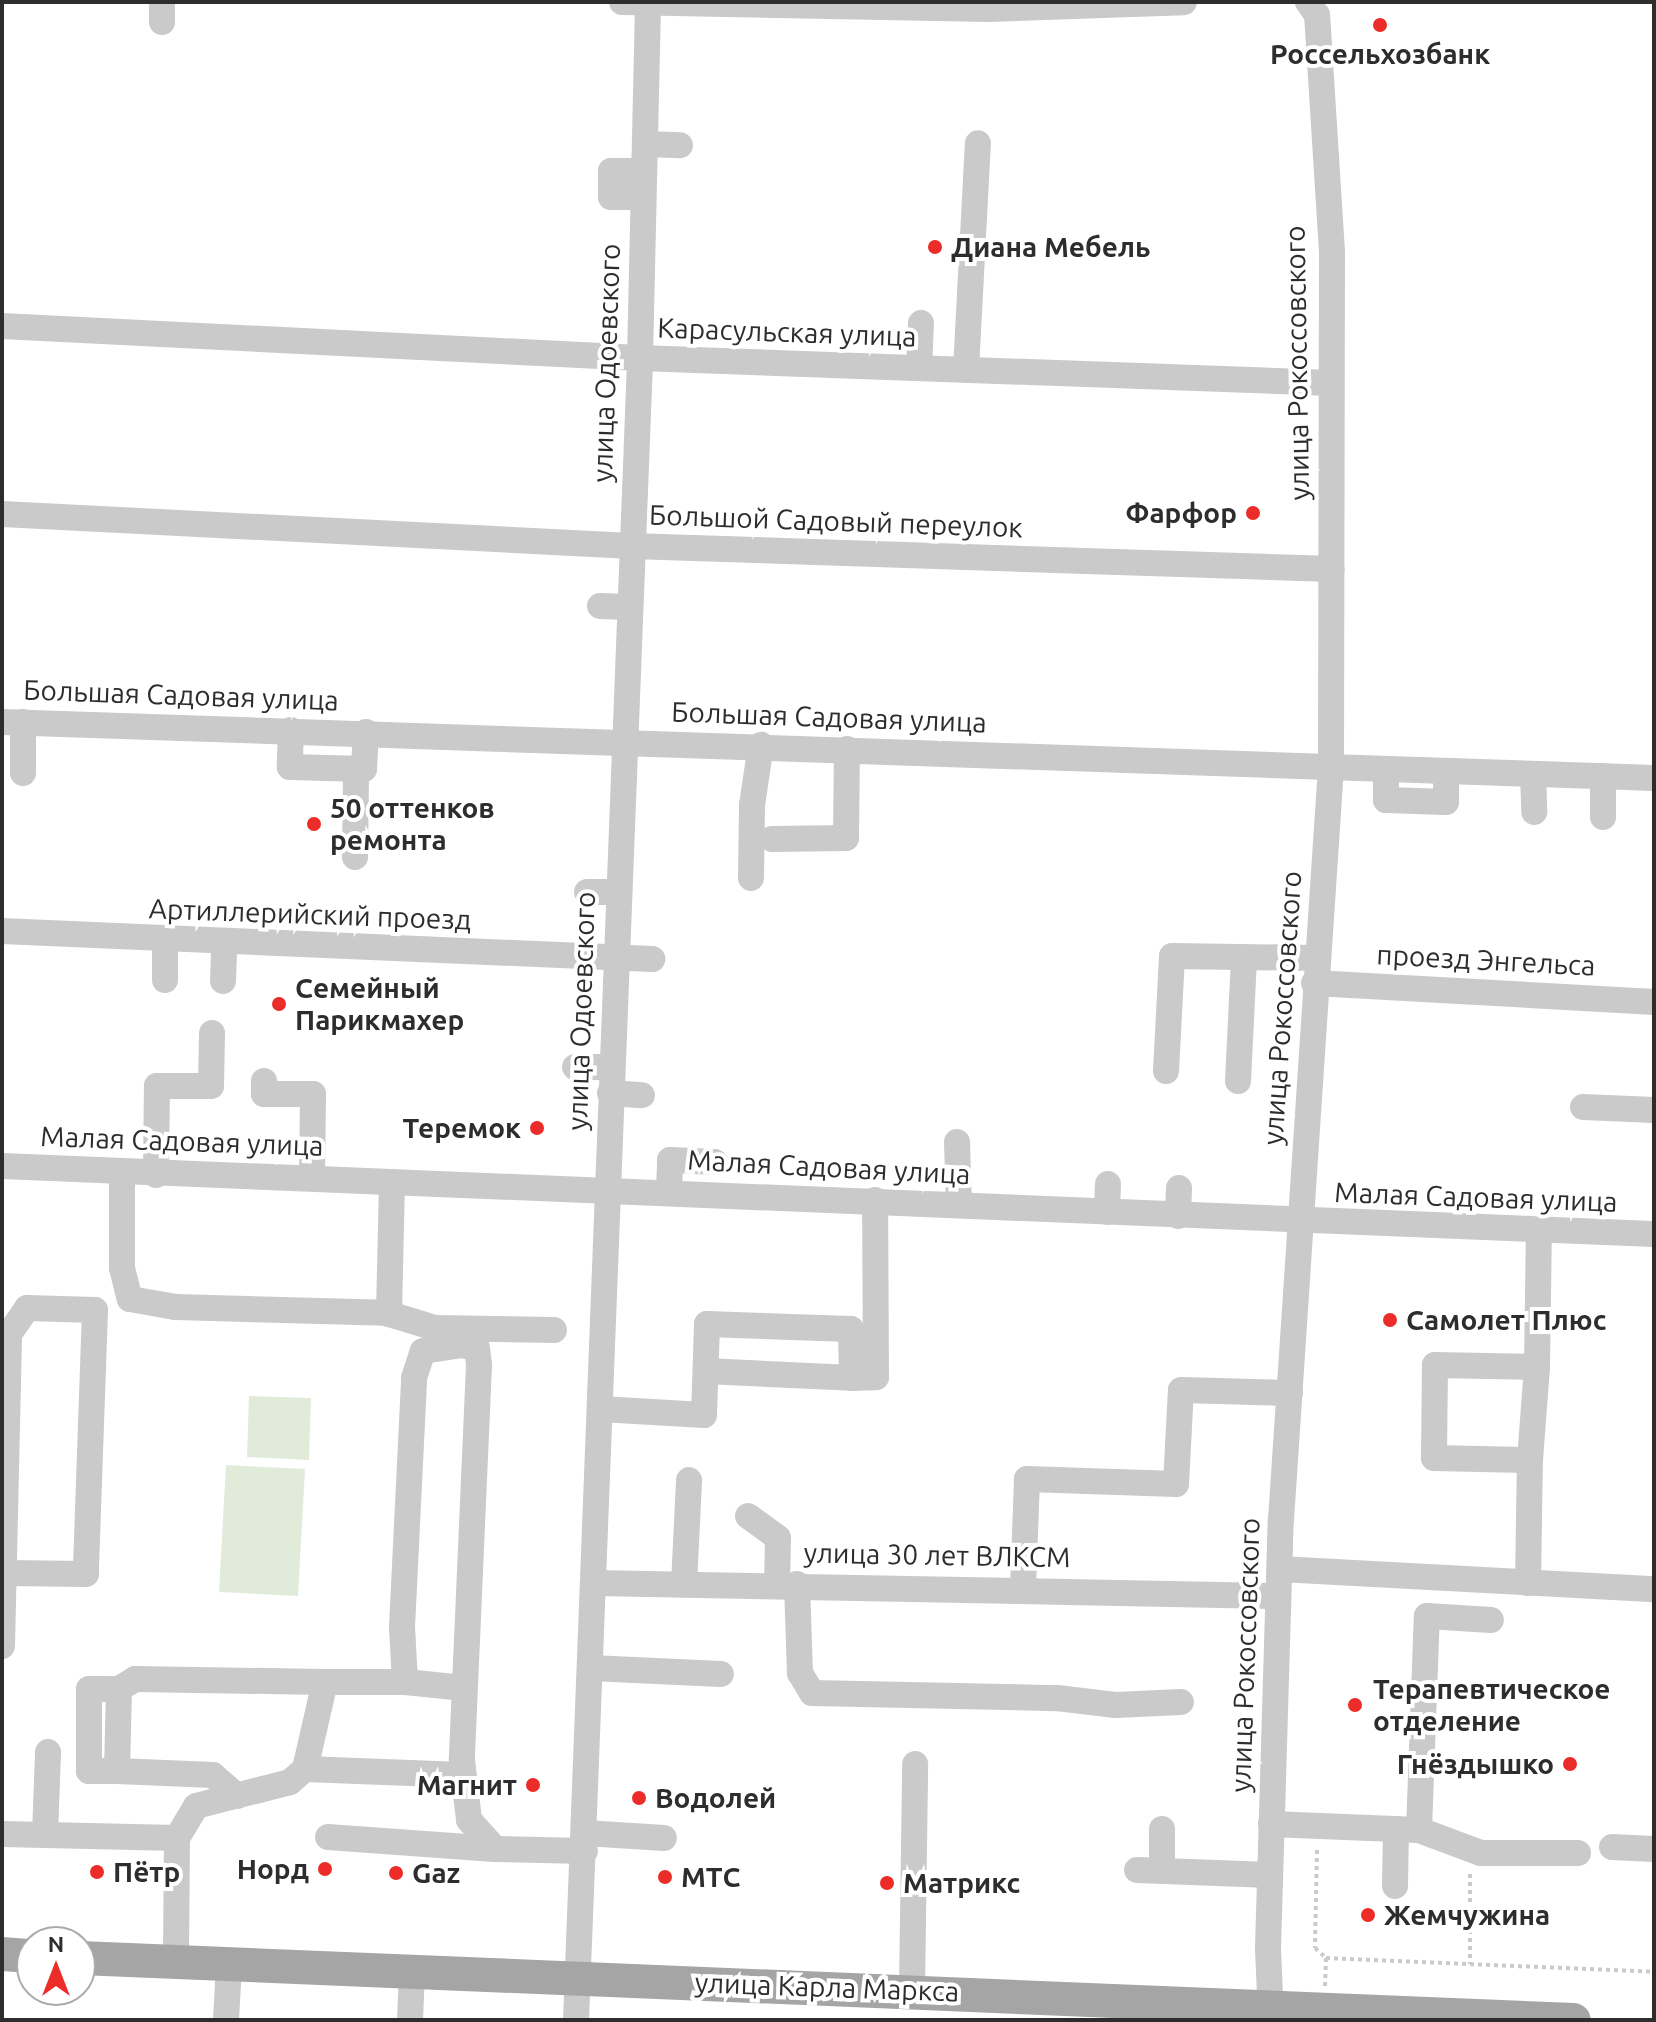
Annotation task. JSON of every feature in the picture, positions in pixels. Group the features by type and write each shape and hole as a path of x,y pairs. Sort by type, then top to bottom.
{"main road":[{"name":"улица Карла Маркса","path":"96,1959 912,1991 1270,2013 1325,2009 1574,2020"}],"street":[{"path":"639,2 988,9 1184,2"},
{"name":"улица Одоевского","path":"576,2020 640,358 645,144 639,2"},
{"name":"улица Рокоссовского","path":"1270,2013 1270,1875 1278,1596 1315,970 1331,768 1332,252 1317,15 1308,2"},
{"path":"966,370 978,143"},
{"path":"645,144 680,145"},
{"path":"919,368 921,323"},
{"name":"Карасульская улица","path":"2,326 640,358 1331,383"},
{"name":"Большой Садовый переулок","path":"4,507 631,546 1332,569"},
{"path":"600,606 629,607"},
{"path":"12,722 23,773"},
{"name":"Большая Садовая улица","path":"12,722 761,745 1654,778"},
{"path":"291,730 290,767 356,769 364,769 366,732"},
{"path":"751,878 752,805 761,745"},
{"path":"772,839 846,838 847,749"},
{"path":"355,857 356,769"},
{"path":"1533,774 1534,812"},
{"path":"1603,776 1603,817"},
{"path":"587,892 617,895"},
{"name":"Артиллерийский проезд","path":"2,931 224,943 652,959"},
{"path":"165,940 165,980"},
{"path":"223,981 224,943"},
{"name":"проезд Энгельса","path":"1166,1071 1172,956 1244,959 1315,970 1654,1002"},
{"path":"1238,1081 1244,959"},
{"path":"156,1175 157,1086 211,1086 212,1033"},
{"path":"575,1067 642,1095"},
{"path":"276,1085 313,1087 312,1178"},
{"path":"1583,1107 1654,1110"},
{"path":"957,1142 959,1204"},
{"path":"669,1192 670,1160 715,1162"},
{"name":"Малая Садовая улица","path":"2,1166 156,1175 608,1188 1301,1223 1654,1234"},
{"path":"122,1173 122,1268 130,1299 176,1307 389,1314 435,1328 554,1330"},
{"path":"389,1314 392,1182"},
{"path":"1107,1212 1108,1184"},
{"path":"1178,1216 1179,1188"},
{"path":"706,1371 876,1377 875,1200"},
{"path":"1528,1583 1539,1230"},
{"path":"2,1646 5,1573 4,1375 9,1334 27,1308 95,1310 86,1574 5,1573"},
{"path":"601,1409 704,1415 707,1324 851,1329 852,1378"},
{"path":"405,1682 402,1627 414,1378 423,1351 461,1345 477,1348 479,1365 463,1775 469,1820 495,1849"},
{"path":"1530,1460 1434,1458 1435,1365 1537,1367"},
{"path":"1023,1588 1027,1479 1176,1484 1181,1390 1290,1393"},
{"path":"684,1584 689,1480"},
{"path":"748,1516 778,1538 800,1673 812,1693 1057,1698 1116,1705 1181,1702"},
{"path":"1280,1569 1654,1589"},
{"name":"улица 30 лет ВЛКСМ","path":"594,1583 1023,1588 1278,1596"},
{"path":"1395,1886 1407,1830 1427,1616 1491,1620"},
{"path":"591,1668 721,1674"},
{"path":"237,1796 213,1775 117,1771 119,1689 135,1679 405,1682 464,1688"},
{"path":"176,1963 177,1838 196,1806 290,1782 305,1769 325,1682"},
{"path":"45,1835 48,1752"},
{"path":"912,1991 915,1764"},
{"path":"305,1769 463,1775"},
{"path":"1271,1824 1407,1830 1481,1853 1578,1853"},
{"path":"1162,1829 1150,1871 1270,1875"},
{"path":"2,1834 177,1838"},
{"path":"328,1837 495,1849 664,1838"},
{"path":"1612,1847 1654,1849"},
{"path":"226,2020 229,1965"},
{"path":"410,2020 412,1972"}],"path":[{"path":"1318,1826 1315,1948 1326,1958 1654,1972"},
{"path":"1470,1848 1470,1964"},
{"path":"1325,2009 1326,1958"}],"green space":[{"path":"249,1396 311,1398 309,1460 247,1457"},
{"path":"226,1465 305,1469 298,1596 219,1592"}],"place":[{"name":"Россельхозбанк","path":"1380,25"},
{"name":"Диана Мебель","path":"935,247"},
{"name":"Фарфор","path":"1253,513"},
{"name":"50 оттенков ремонта","path":"314,824"},
{"name":"Семейный Парикмахер","path":"279,1004"},
{"name":"Теремок","path":"537,1128"},
{"name":"Самолет Плюс","path":"1390,1320"},
{"name":"Терапевтическое отделение","path":"1355,1705"},
{"name":"Гнёздышко","path":"1570,1764"},
{"name":"Магнит","path":"533,1785"},
{"name":"Водолей","path":"639,1798"},
{"name":"Норд","path":"325,1869"},
{"name":"Пётр","path":"97,1872"},
{"name":"Gaz","path":"396,1873"},
{"name":"МТС","path":"665,1877"},
{"name":"Матрикс","path":"887,1883"},
{"name":"Жемчужина","path":"1368,1915"}]}
